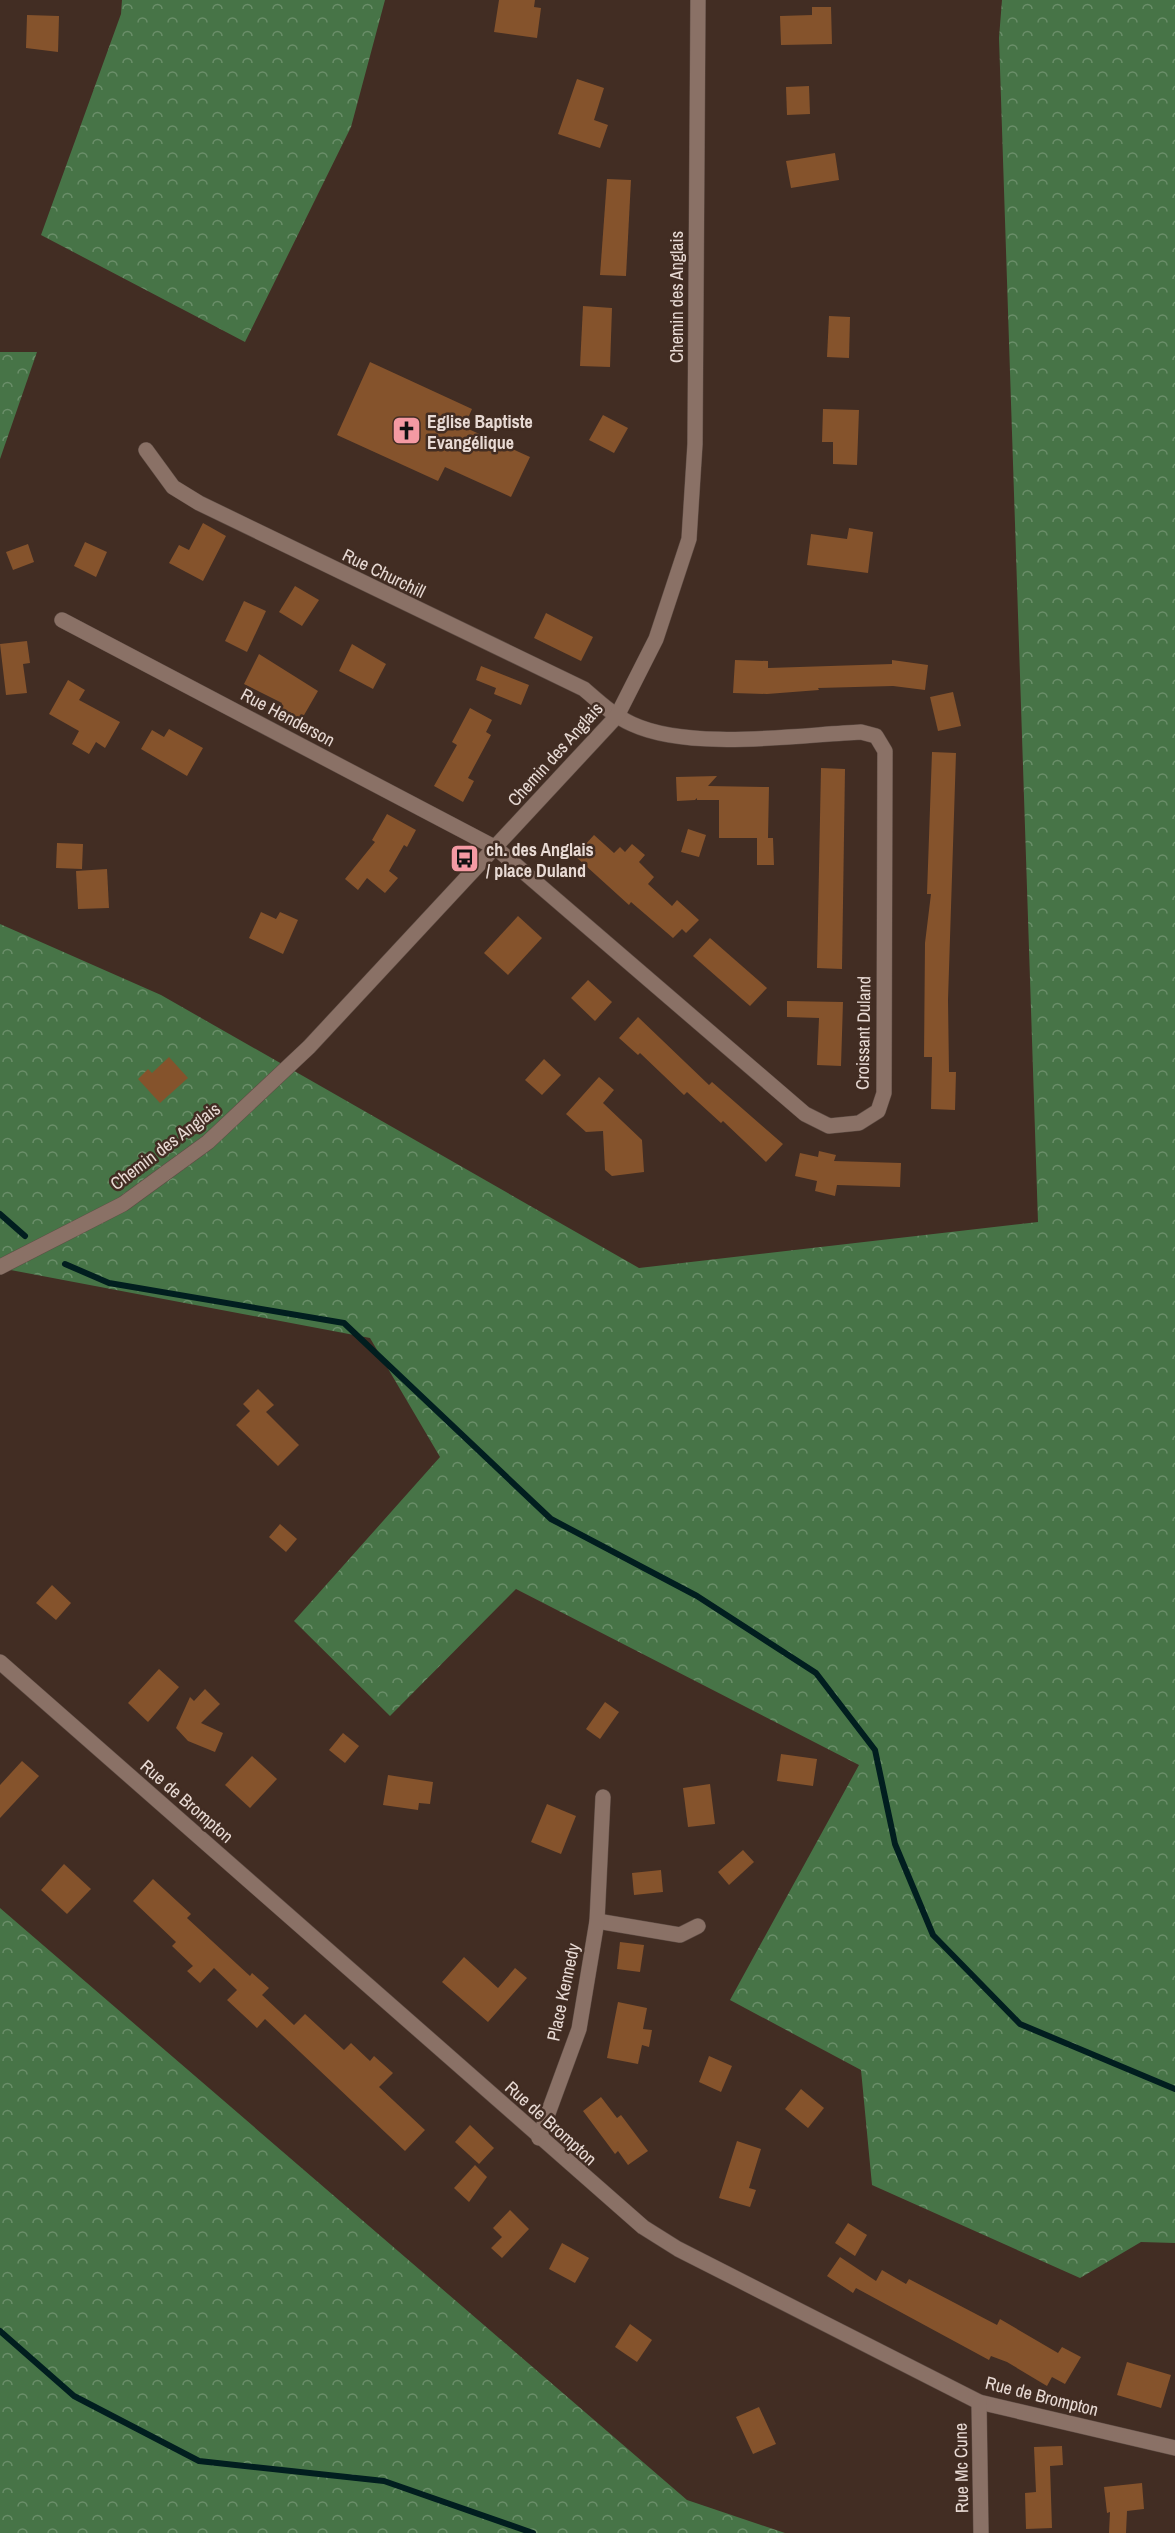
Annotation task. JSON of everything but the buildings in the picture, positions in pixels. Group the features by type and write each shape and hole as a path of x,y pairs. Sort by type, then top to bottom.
{"street":[{"name":"Chemin des Anglais","path":"0,1267 123,1204 208,1142 309,1047 617,716 656,639 689,539 695,444 698,0"},
{"name":"Rue Churchill","path":"146,450 173,487 199,503 584,689 617,716"},
{"name":"Rue Henderson","path":"62,620 496,848"},
{"name":"Croissant Duland","path":"496,848 805,1114 829,1126 859,1123 878,1111 884,1093 885,751 876,736 861,732 696,740 635,726 617,716"},
{"name":"Rue de Brompton","path":"0,1662 643,2227 678,2249 979,2402 1175,2448"},
{"name":"Place Kennedy","path":"539,2138 579,2030 597,1921 603,1797"},
{"path":"597,1921 680,1935 698,1926"},
{"name":"Rue Mc Cune","path":"979,2402 981,2533"}],"green space":[{"path":"122,0 385,0 351,127 245,342 41,235 121,14"},
{"path":"1002,0 1175,0 1175,2243 1141,2242 1080,2278 872,2185 861,2070 730,2000 859,1765 516,1589 390,1716 294,1621 440,1457 370,1338 0,1268 0,924 161,995 639,1268 1038,1222 999,38"},
{"path":"0,352 37,352 0,459"},
{"path":"0,1908 687,2500 785,2533 0,2533"}],"waterway":[{"path":"0,1214 25,1236"},
{"path":"65,1264 109,1283 344,1323 551,1519 697,1596 816,1673 875,1750 895,1844 933,1935 1020,2024 1175,2089"},
{"path":"0,2331 74,2396 199,2461 384,2481 533,2533"}],"place":[{"name":"Eglise Baptiste Evangélique","path":"406,431"},
{"name":"ch. des Anglais / place Duland","path":"465,859"}]}
